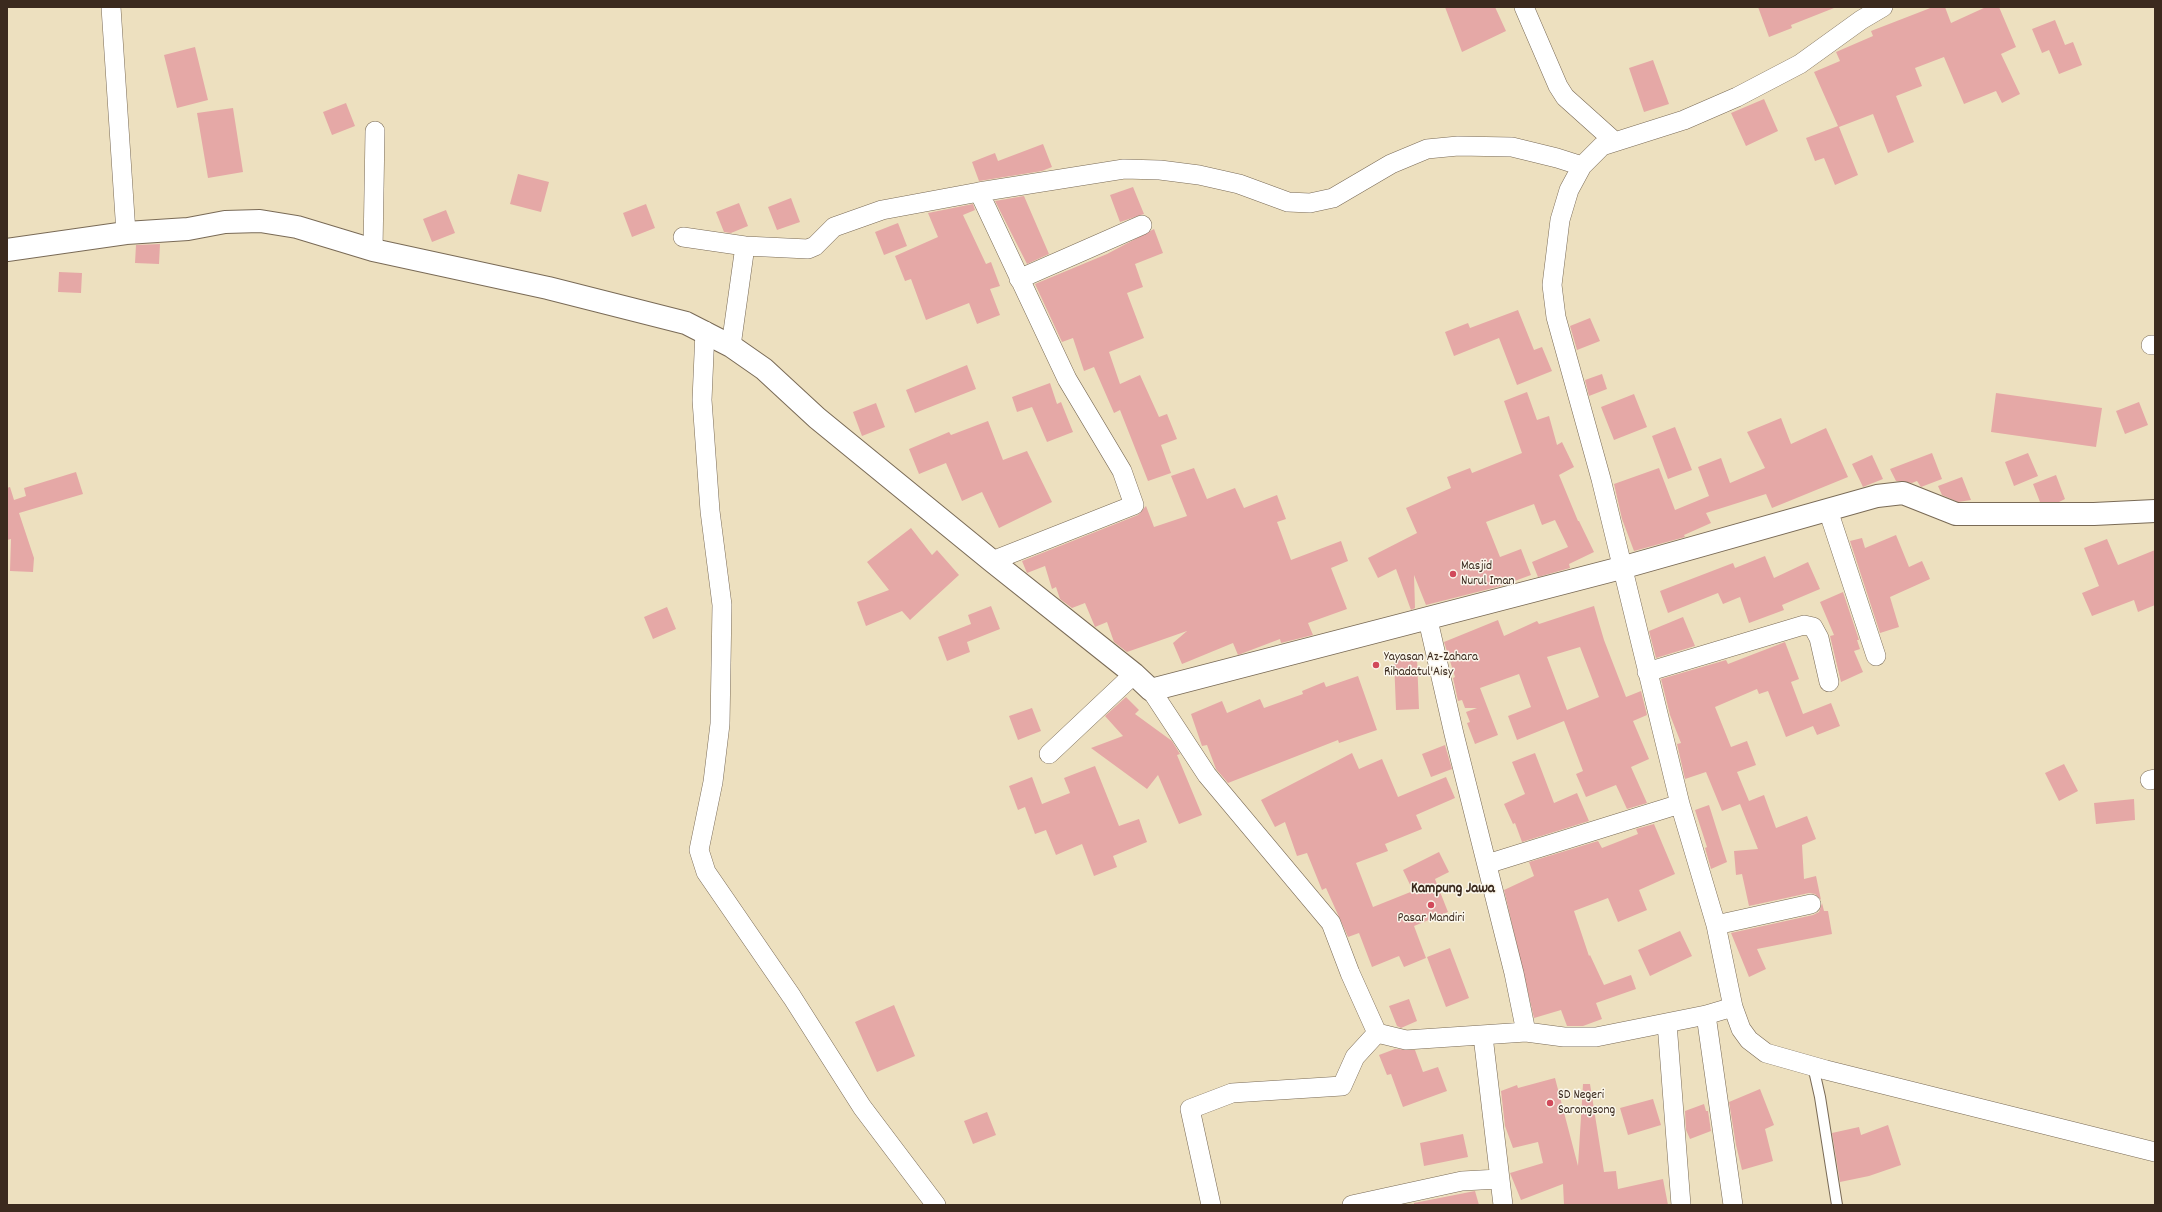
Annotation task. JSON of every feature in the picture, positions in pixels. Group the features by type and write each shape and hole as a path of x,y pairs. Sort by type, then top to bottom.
{"street":[{"path":"111,7 126,233"},
{"path":"1524,7 1558,86 1597,152"},
{"path":"683,237 745,246 808,250 815,246 834,227 846,221 882,210 980,192 1110,171 1160,170 1239,184 1288,202 1310,203 1333,198 1409,155 1427,149 1458,146 1512,147 1557,158 1597,152 1684,120 1744,94 1800,64 1861,20 1883,7"},
{"path":"373,250 375,131"},
{"path":"1597,152 1569,190 1560,220 1552,285 1553,300 1556,317 1601,479 1621,568 1680,804 1716,925 1733,1007 1741,1029 1749,1040 1766,1053 2155,1152"},
{"path":"980,192 1019,279 1067,379 1116,459 1134,506 992,561"},
{"path":"7,250 126,233 188,229 226,222 260,220 297,227 373,250 548,288 686,323 705,331 731,346 764,369 817,418 992,561 1134,674 1151,690 1207,775 1331,923 1350,973 1377,1033"},
{"path":"1019,279 1142,225"},
{"path":"731,346 745,246"},
{"path":"705,331 702,400 710,511 722,605 720,724 713,782 699,850 706,872 796,1003 862,1107 936,1205"},
{"path":"1151,690 1428,620 1621,568 1877,496 1903,493 1956,514 2094,514 2155,512"},
{"path":"1828,510 1876,656"},
{"path":"1428,620 1514,974 1526,1032"},
{"path":"1647,672 1804,625 1813,627 1819,638 1830,682"},
{"path":"1049,754 1134,674"},
{"path":"1487,864 1680,804"},
{"path":"1716,925 1811,904"},
{"path":"1377,1033 1406,1040 1526,1032 1564,1037 1596,1037 1706,1015 1733,1007"},
{"path":"1706,1015 1733,1205"},
{"path":"1667,1023 1681,1205"},
{"path":"1212,1205 1190,1109 1232,1093 1342,1086 1355,1057 1377,1033"},
{"path":"1483,1036 1503,1205"},
{"path":"1352,1205 1462,1181 1499,1178"}],"lane":[{"path":"1813,1066 1820,1097 1836,1205"}],"building":[{"path":"1445,7 1495,7 1506,31 1462,52"},
{"path":"1758,7 1834,8 1791,25 1792,28 1769,37"},
{"path":"1933,7 1945,7 1951,23 1986,7 1999,7 2016,47 2001,54 2020,94 2002,103 1996,91 1964,104 1944,57 1915,68 1922,86 1896,96 1914,142 1888,153 1873,114 1839,127 1858,175 1835,185 1824,158 1815,161 1806,138 1838,126 1814,72 1840,61 1836,52 1873,36 1871,31"},
{"path":"2055,20 2065,45 2073,42 2082,65 2059,74 2049,50 2042,53 2032,29"},
{"path":"195,47 208,100 177,108 164,55"},
{"path":"1653,60 1669,104 1644,112 1629,68"},
{"path":"1764,99 1778,131 1746,146 1731,113"},
{"path":"346,103 355,126 332,135 323,112"},
{"path":"233,108 243,172 208,178 197,113"},
{"path":"1043,144 1052,167 1042,171 979,181 972,162 995,153 998,161"},
{"path":"518,174 549,182 541,212 510,204"},
{"path":"1133,187 1144,214 1120,222 1110,195"},
{"path":"1024,196 1049,254 1027,264 995,201"},
{"path":"791,198 800,222 777,230 768,207"},
{"path":"739,203 748,226 731,233 724,232 716,212"},
{"path":"646,204 655,228 632,237 623,213"},
{"path":"973,204 975,210 963,215 986,264 991,262 1000,286 990,289 1000,315 977,324 969,303 926,320 911,279 905,281 895,256 938,237 928,213"},
{"path":"446,210 455,233 432,242 423,219"},
{"path":"898,223 907,246 884,255 875,232"},
{"path":"1154,229 1163,253 1135,264 1143,287 1127,293 1144,338 1109,352 1120,384 1140,375 1159,417 1167,414 1177,439 1161,445 1171,473 1148,481 1120,410 1114,413 1094,367 1084,371 1073,338 1062,342 1035,284 1107,254"},
{"path":"160,244 159,264 135,263 136,245"},
{"path":"59,272 82,273 81,293 58,292"},
{"path":"1518,310 1534,350 1542,347 1552,371 1517,385 1499,338 1454,356 1445,332 1468,323 1470,328"},
{"path":"1590,318 1600,341 1577,350 1570,326"},
{"path":"967,365 976,389 915,413 906,390"},
{"path":"1602,374 1607,389 1589,396 1585,380"},
{"path":"1050,383 1057,404 1061,402 1073,432 1047,442 1032,407 1017,412 1012,397"},
{"path":"1527,392 1537,420 1549,416 1557,445 1562,442 1574,467 1559,475 1578,521 1594,552 1569,564 1570,568 1538,577 1532,562 1568,547 1555,520 1542,525 1534,504 1486,522 1500,557 1521,549 1531,575 1501,586 1426,605 1414,575 1415,608 1411,610 1396,569 1378,578 1368,558 1417,533 1406,508 1451,488 1447,477 1470,468 1472,473 1522,453 1504,401"},
{"path":"1996,393 2102,408 2096,447 1991,432"},
{"path":"1634,394 1647,427 1614,440 1601,407"},
{"path":"2139,402 2148,425 2125,434 2116,411"},
{"path":"876,403 885,427 862,436 853,412"},
{"path":"1781,418 1791,444 1826,428 1848,477 1772,508 1766,494 1706,513 1711,523 1684,535 1685,537 1634,551 1622,519 1614,484 1659,468 1675,510 1709,496 1698,467 1721,458 1730,483 1765,468 1747,432"},
{"path":"988,421 1003,460 1027,451 1052,502 999,528 982,492 962,501 946,463 919,474 909,449 949,432 951,435"},
{"path":"1675,427 1692,470 1668,479 1652,436"},
{"path":"1932,453 1942,479 1921,487 1917,481 1912,483 1896,481 1890,469"},
{"path":"2028,453 2038,476 2014,486 2005,462"},
{"path":"1872,455 1883,479 1863,487 1852,464"},
{"path":"1194,468 1207,499 1235,488 1244,508 1277,495 1286,519 1277,522 1291,560 1341,541 1348,561 1331,568 1347,609 1308,623 1313,635 1281,643 1280,639 1238,655 1233,643 1182,664 1173,643 1187,631 1127,652 1114,642 1107,622 1095,627 1085,603 1072,608 1060,599 1056,587 1052,589 1045,566 1027,573 1022,561 1138,515 1146,506 1154,527 1187,516 1171,476"},
{"path":"76,472 83,494 19,513 34,558 33,572 10,571 11,539 7,540 7,488 10,487 14,500 26,496 24,488"},
{"path":"2056,475 2065,499 2059,502 2040,502 2033,484"},
{"path":"1962,477 1971,500 1958,502 1942,495 1938,486"},
{"path":"911,528 932,555 937,550 959,575 910,620 902,611 866,626 857,602 889,590 867,562"},
{"path":"1896,535 1909,567 1922,561 1930,579 1890,597 1899,627 1880,633 1850,541 1862,538 1865,548"},
{"path":"2107,539 2118,565 2155,550 2155,605 2138,612 2134,600 2092,616 2082,593 2099,586 2084,548"},
{"path":"1765,556 1774,578 1808,562 1820,589 1782,605 1784,610 1749,623 1740,597 1723,604 1718,593 1668,613 1660,591 1733,563 1735,568"},
{"path":"1843,592 1859,640 1857,640 1860,649 1854,651 1863,672 1841,682 1830,636 1834,635 1820,602"},
{"path":"991,606 1000,629 967,642 970,652 947,661 938,637 971,624 968,615"},
{"path":"1594,606 1604,640 1626,697 1641,691 1647,715 1633,721 1649,759 1631,767 1647,803 1627,809 1616,785 1586,797 1576,774 1583,771 1564,721 1517,740 1508,716 1531,707 1519,674 1480,688 1498,735 1475,744 1467,723 1470,722 1466,712 1477,708 1465,708 1462,700 1458,701 1453,678 1455,677 1444,642 1498,620 1504,636 1537,621 1539,624","holes":["1580,647 1599,697 1567,710 1547,657"]},
{"path":"667,607 676,629 653,639 644,617"},
{"path":"1683,617 1695,646 1656,658 1649,631"},
{"path":"1785,642 1799,679 1791,682 1803,714 1831,703 1840,726 1817,735 1813,726 1786,737 1768,691 1759,694 1757,689 1715,707 1731,747 1747,741 1756,765 1737,772 1749,801 1764,795 1776,828 1807,816 1816,839 1802,845 1804,879 1816,876 1821,900 1815,894 1809,893 1749,906 1742,874 1736,875 1734,851 1758,849 1740,804 1722,811 1706,772 1685,779 1677,744 1681,743 1670,715 1661,679 1726,660 1728,664"},
{"path":"1417,658 1419,709 1396,710 1394,659"},
{"path":"1358,676 1377,730 1339,743 1338,740 1228,783 1216,769 1207,745 1202,746 1191,714 1222,701 1227,713 1260,699 1264,708 1303,694 1302,691 1324,682 1326,687"},
{"path":"1126,697 1139,710 1135,714 1172,741 1180,754 1177,755 1202,815 1179,824 1158,775 1147,789 1091,748 1123,736 1105,716"},
{"path":"1032,708 1041,731 1018,740 1009,716"},
{"path":"1445,745 1452,769 1431,777 1422,754"},
{"path":"1352,753 1359,769 1382,759 1398,797 1446,777 1455,798 1416,815 1422,829 1385,844 1388,851 1356,863 1373,907 1413,891 1403,870 1439,852 1449,872 1435,879 1448,912 1414,926 1426,958 1404,967 1399,956 1372,967 1359,933 1348,937 1326,888 1322,890 1307,853 1297,856 1285,822 1275,827 1261,800"},
{"path":"1535,753 1554,803 1577,793 1589,821 1522,842 1515,823 1513,824 1504,804 1525,794 1512,762"},
{"path":"2064,764 2078,791 2059,801 2045,773"},
{"path":"1095,766 1119,826 1139,819 1147,842 1113,856 1117,867 1094,876 1082,844 1056,855 1046,830 1035,834 1025,807 1018,810 1009,786 1032,777 1042,804 1070,793 1064,778"},
{"path":"2134,799 2135,820 2096,824 2094,803"},
{"path":"1709,805 1727,862 1711,869 1705,848 1707,847 1695,810"},
{"path":"1654,824 1675,874 1639,890 1647,910 1618,922 1608,898 1574,911 1589,956 1590,955 1604,985 1631,975 1636,989 1596,1003 1602,1019 1583,1026 1567,1026 1561,1010 1534,1018 1504,890 1534,876 1529,862 1598,841 1602,848 1638,834 1636,829"},
{"path":"1822,903 1824,911 1828,911 1832,934 1757,949 1766,969 1749,977 1731,933 1813,915 1819,912"},
{"path":"1680,931 1692,956 1650,976 1638,950"},
{"path":"1450,948 1469,998 1446,1007 1427,957"},
{"path":"1409,999 1417,1021 1401,1028 1397,1026 1389,1006"},
{"path":"894,1005 915,1056 877,1072 855,1022"},
{"path":"1395,1049 1415,1050 1423,1072 1438,1067 1447,1091 1403,1107 1391,1074 1387,1075 1379,1055"},
{"path":"1555,1078 1578,1166 1583,1084 1590,1084 1604,1172 1616,1171 1618,1189 1663,1179 1668,1205 1564,1205 1563,1184 1521,1200 1510,1173 1543,1163 1538,1142 1513,1148 1505,1126 1501,1091 1517,1085 1518,1088"},
{"path":"1760,1089 1774,1125 1765,1129 1773,1161 1742,1170 1729,1102"},
{"path":"1653,1099 1661,1125 1628,1135 1620,1108"},
{"path":"1704,1104 1706,1111 1708,1111 1711,1131 1690,1139 1686,1130 1685,1111"},
{"path":"987,1112 996,1135 973,1144 964,1121"},
{"path":"1888,1125 1901,1165 1869,1176 1840,1182 1832,1133 1859,1127 1861,1135"},
{"path":"1463,1134 1468,1157 1424,1166 1420,1143"},
{"path":"1475,1191 1479,1205 1414,1205 1414,1203"}],"place":[{"name":"Masjid Nurul Iman","path":"1453,574"},
{"name":"Yayasan Az-Zahara Rihadatul'Aisy","path":"1376,665"},
{"name":"Pasar Mandiri","path":"1431,905"},
{"name":"SD Negeri Sarongsong","path":"1550,1103"}],"district":[{"name":"Kampung Jawa","path":"1453,890"}]}
